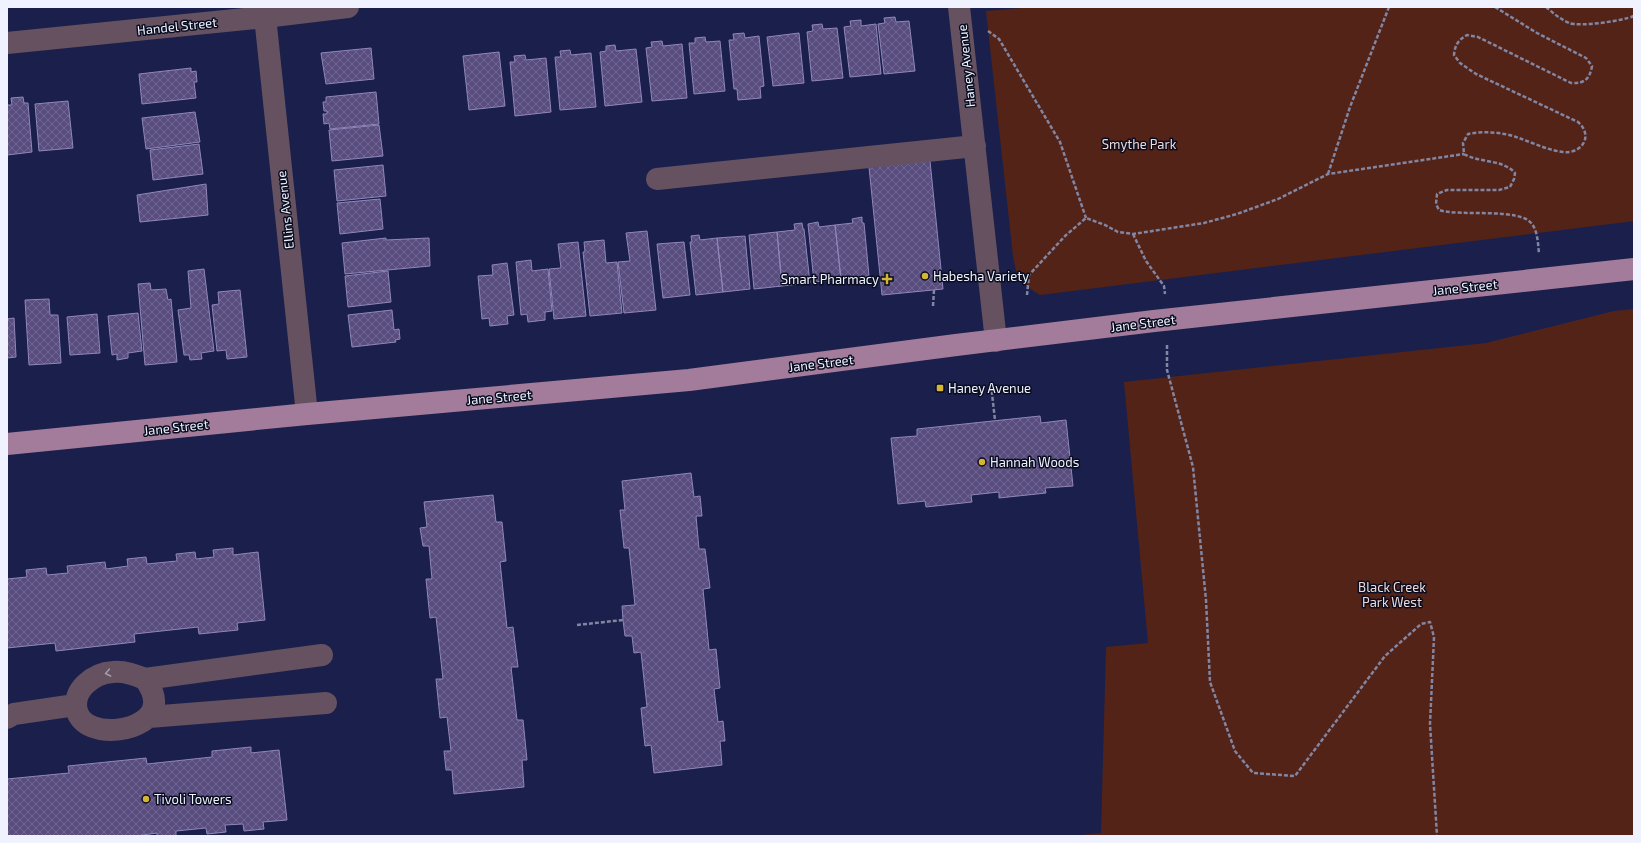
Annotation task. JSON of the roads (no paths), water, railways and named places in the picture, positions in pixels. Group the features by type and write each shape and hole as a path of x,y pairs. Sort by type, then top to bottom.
{"main road":[{"name":"Jane Street","path":"7,444 307,414 689,380 996,340 1634,269"}],"street":[{"name":"Handel Street","path":"7,43 264,12 348,7"},
{"name":"Haney Avenue","path":"959,7 996,340"},
{"name":"Ellins Avenue","path":"264,12 307,414"},
{"path":"657,179 975,146"},
{"path":"145,679 152,690 154,705 148,717 138,724 119,730 103,729 90,727 78,717 75,705 79,691 87,682 99,675 112,672 130,673 145,679 322,655"},
{"path":"148,717 326,703"},
{"path":"7,718 14,714 75,705"}],"place":[{"name":"Habesha Variety","path":"925,276"},
{"name":"Smart Pharmacy","path":"887,279"},
{"name":"Haney Avenue","path":"940,388"},
{"name":"Hannah Woods","path":"982,462"},
{"name":"Tivoli Towers","path":"146,799"}],"park label":[{"name":"Smythe Park","path":"1139,144"},
{"name":"Black Creek Park West","path":"1392,594"}]}
